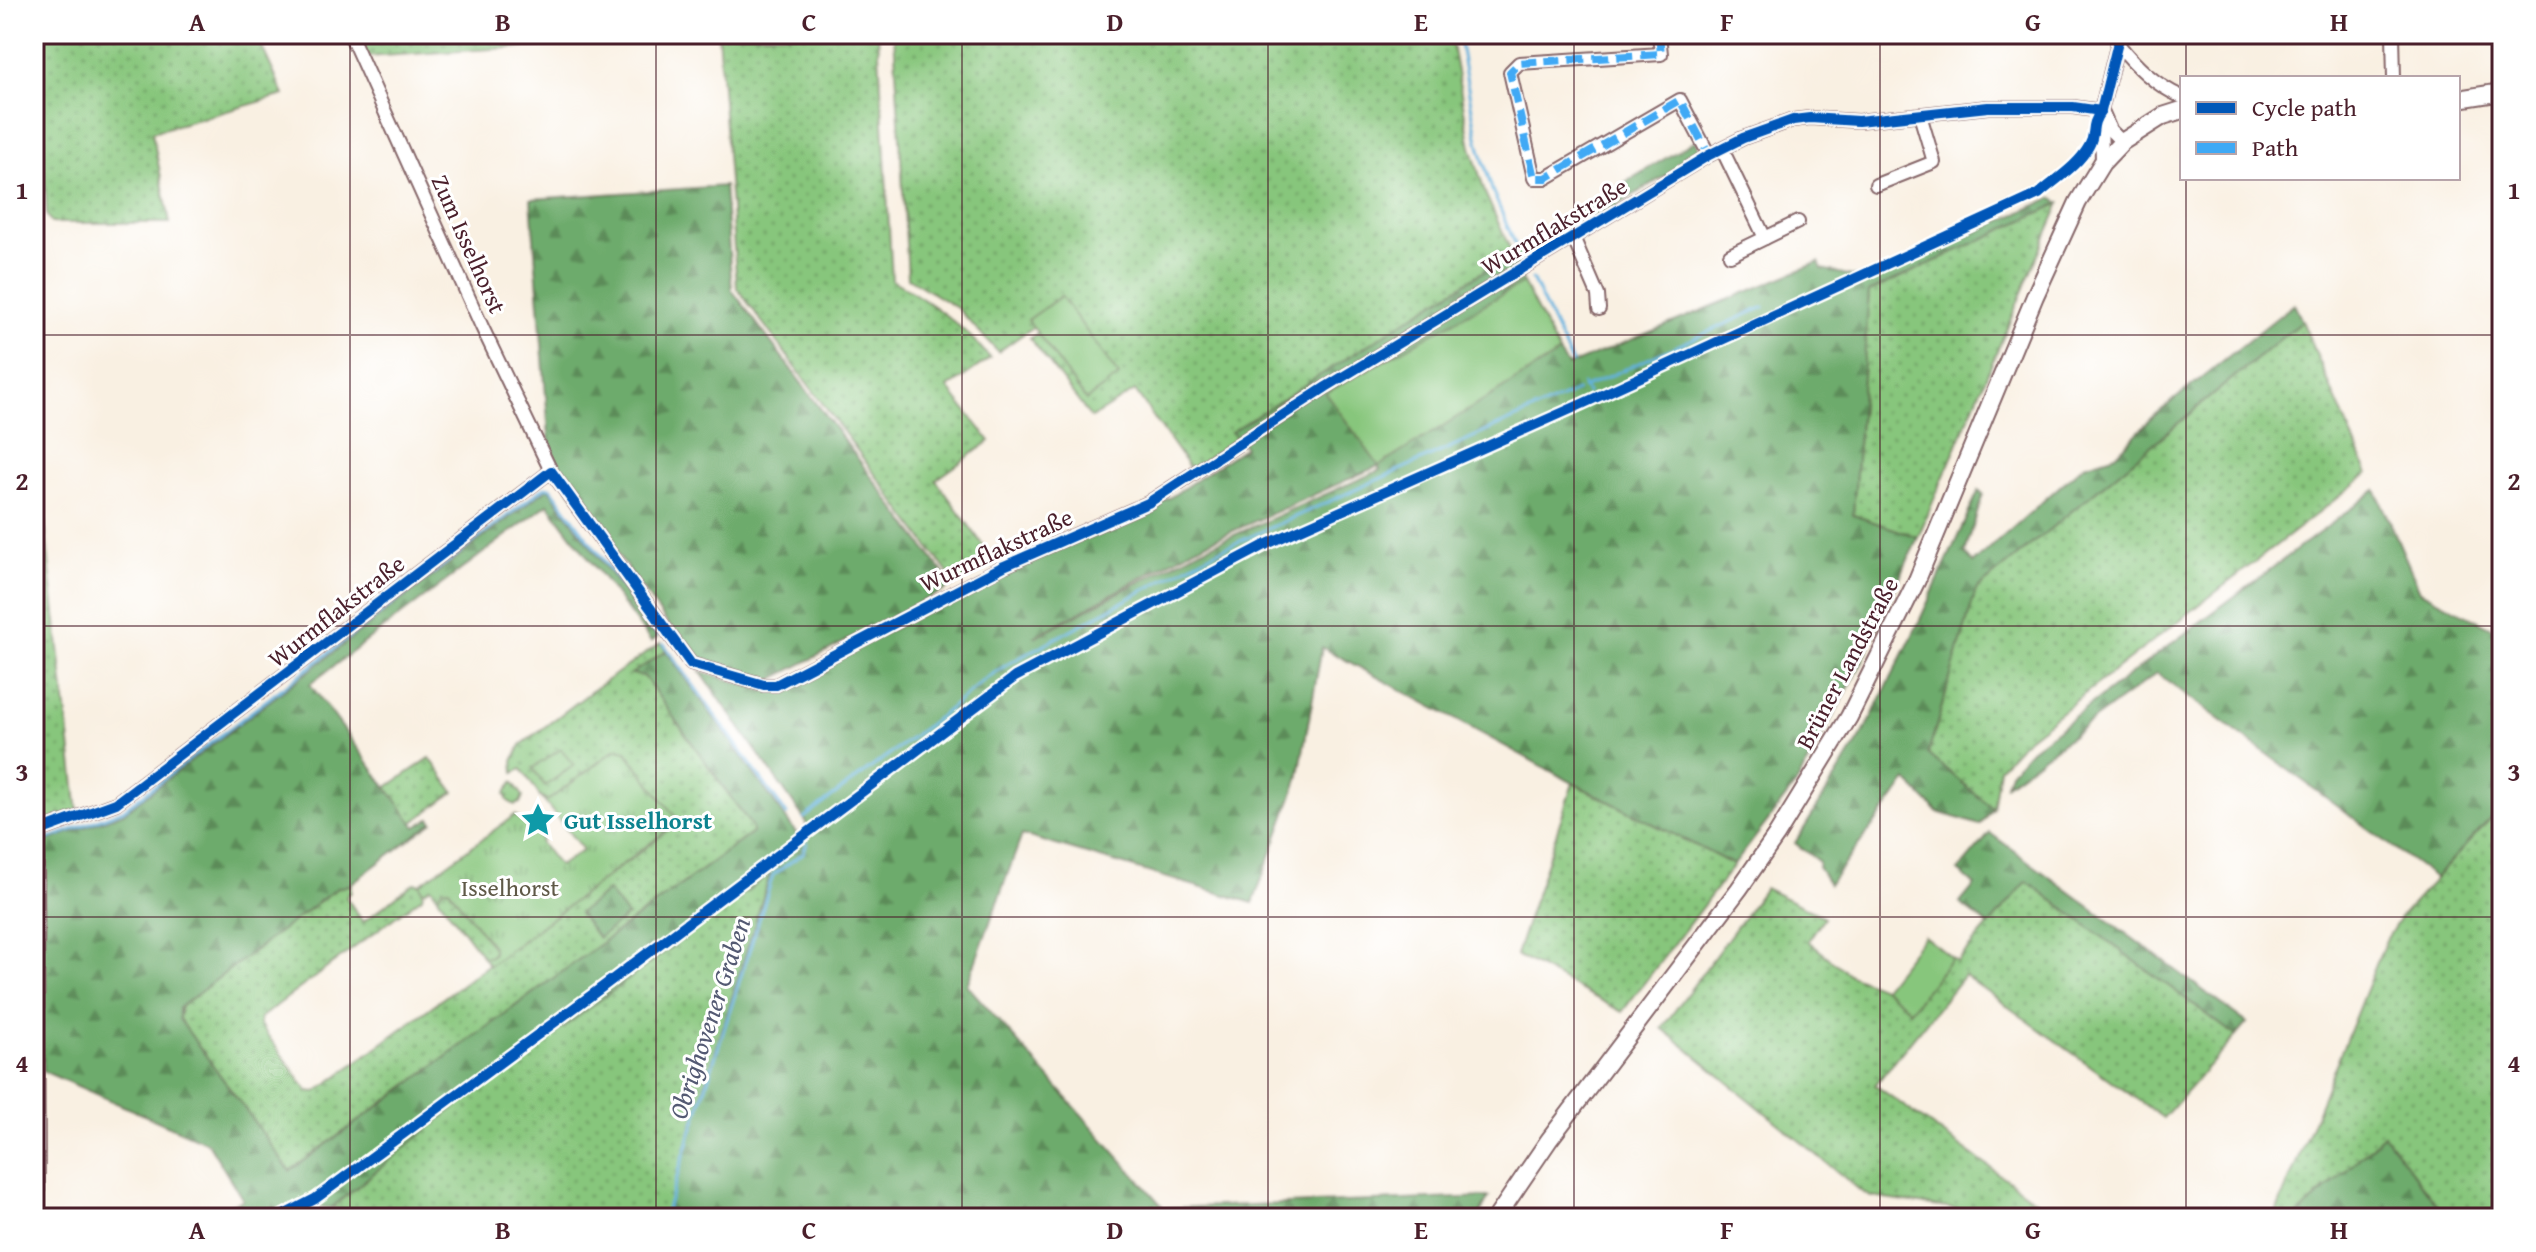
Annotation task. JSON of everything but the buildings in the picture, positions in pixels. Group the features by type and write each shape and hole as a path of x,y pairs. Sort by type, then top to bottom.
{"main road":[{"path":"2460,99 2502,92"},
{"name":"Brüner Landstraße","path":"1496,1218 1549,1140 1754,868 1849,717 1917,580 2035,296 2078,202 2102,163 2122,142 2163,116 2180,111"}],"street":[{"name":"Zum Isselhorst","path":"350,34 482,327 551,471"},
{"path":"1659,34 1661,54 1519,63 1510,72 1534,178 1546,178 1680,100 1709,155"},
{"path":"2393,34 2394,76"},
{"path":"2119,39 2136,66 2180,96"},
{"path":"2102,163 2101,111 2119,39"},
{"name":"Wurmflakstraße","path":"35,833 116,803 551,471 691,664 764,685 776,685 1004,566 1148,503 1326,387 1709,155 1743,138 1793,120 1810,118 1858,121 1988,107 2073,107 2101,111"},
{"path":"2101,111 2110,130 2122,142"},
{"path":"1876,185 1934,162 1920,115"},
{"path":"1722,149 1765,238"},
{"path":"1730,255 1798,222"},
{"name":"Wurmflakstraße","path":"1573,237 1598,295 1599,309"},
{"path":"35,833 38,1218"}],"green space":[{"path":"37,34 256,34 284,95 152,132 170,223 51,223 47,216"},
{"path":"355,34 539,34 540,46 366,57"},
{"path":"718,34 878,34 892,280 945,314 990,358 948,388 990,441 936,480 996,563 956,584 737,288"},
{"path":"894,34 1450,34 1471,147 1485,193 1512,253 1232,432 1237,438 1190,469 1135,391 1091,418 1030,338 1038,333 1086,400 1029,320 1033,327 998,352 957,308 908,278"},
{"path":"1696,140 1701,154 1519,265 1523,283 1326,393 1379,465 1559,353 1568,366 1819,262 1822,269 1869,280 2052,198 2060,203 1869,292 1853,515 1918,537 1861,665 1796,784 1734,865 1573,783 1322,647 1298,780 1253,903 1022,835 967,985 1164,1208 1489,1197 1478,1218 664,1218 770,874 441,1118 331,1208 320,1207 288,1218 194,1218 243,1200 208,1143 43,1071 42,843 123,813 548,488 657,638 651,642 548,504 310,684 416,827 430,818 433,822 349,885 337,888 179,1008 179,1019 290,1171 752,833 752,827 644,676 631,674 666,651 802,841 809,836 805,820 700,671 770,692 1016,565 1169,498 1245,447 1231,432 1576,212","holes":["1378,466 1380,470 1198,551 1034,637 1195,548"]},
{"path":"724,186 732,290 953,586 769,681 702,661 686,649 551,463 531,199"},
{"path":"2060,203 1918,537 1853,515 1869,292"},
{"path":"1523,283 1559,353 1379,466 1326,393"},
{"path":"1061,296 1119,376 1086,400 1028,320"},
{"path":"2294,304 2302,321 1976,590 1928,754 1993,809 1980,825 1938,812 1907,781 1829,884 1818,867 1819,862 1795,843 1864,732 1912,637 1979,490 1983,494 1965,553 1973,563 2084,465 2116,455 2154,416"},
{"path":"2302,321 2368,474 2024,741 1999,768 1993,809 1928,754 1976,590"},
{"path":"34,432 78,812 34,828"},
{"path":"2376,490 2420,591 2502,633 2502,806 2435,878 2157,673 2006,784 2010,772 2030,750"},
{"path":"661,643 666,651 633,674 644,676 752,827 752,833 290,1171 179,1019 181,1005 337,888 351,885 351,892 346,897 363,922 414,883 420,884 422,897 260,1018 260,1025 308,1091 316,1092 635,856 674,825 616,749 548,801 539,795 522,769 514,773 513,761 521,745"},
{"path":"561,749 574,765 545,786 533,768"},
{"name":"Isselhorst","path":"616,749 626,751 676,818 674,825 489,966 483,957 493,954 493,948 449,889 442,888 438,897 431,887 423,892 420,884 515,815 542,839 540,842 559,866 583,850 539,795 549,800"},
{"path":"430,758 454,792 412,823 386,788"},
{"path":"513,782 523,796 520,803 515,805 508,801 505,794"},
{"path":"1573,783 1734,865 1622,1012 1516,955"},
{"path":"2502,806 2502,1218 2447,1218 2384,1135 2295,1218 2274,1218 2386,940 2402,915"},
{"path":"1990,833 2247,1023 2236,1036 2027,881 1989,926 1960,903 1975,885 1958,871"},
{"path":"771,873 664,1218 416,1218 331,1208 441,1118"},
{"path":"2027,881 2236,1036 2163,1118 1964,975 1875,1085 2060,1218 2016,1218 1871,1197 1662,1028 1765,888 1824,917 1808,941 1850,975 1883,988 1910,1010 1952,958 1957,962"},
{"path":"442,887 449,889 493,948 493,954 489,957 483,957 438,897"},
{"path":"608,891 627,916 598,938 579,913"},
{"path":"1924,936 1952,958 1910,1010 1883,988"},
{"path":"2384,1135 2447,1218 2295,1218"}],"waterway":[{"path":"1458,34 1478,142 1492,190 1516,246"},
{"path":"1532,279 1572,363"},
{"path":"1583,388 1764,307"},
{"path":"1583,385 1587,393"},
{"path":"804,818 1008,664 1211,554 1577,391"},
{"name":"Obrighovener Graben","path":"48,839 123,810 545,487 551,488 658,635"},
{"name":"Obrighovener Graben","path":"664,644 787,815"},
{"name":"Obrighovener Graben","path":"664,1218 773,875 803,853 807,843"}],"marked path":[{"path":"1659,34 1661,54 1519,63 1510,72 1534,178 1546,178 1680,100 1709,155"}],"cycle path":[{"path":"278,1218 315,1199 1015,677 1267,544 1582,404 2039,194 2073,166 2089,146 2120,34"},
{"path":"34,833 116,803 551,471 691,664 764,685 776,685 1004,566 1148,503 1326,387 1709,155 1743,138 1793,120 1810,118 1858,121 1988,107 2073,107 2101,111"}],"place":[{"name":"Gut Isselhorst","path":"538,820"}]}
